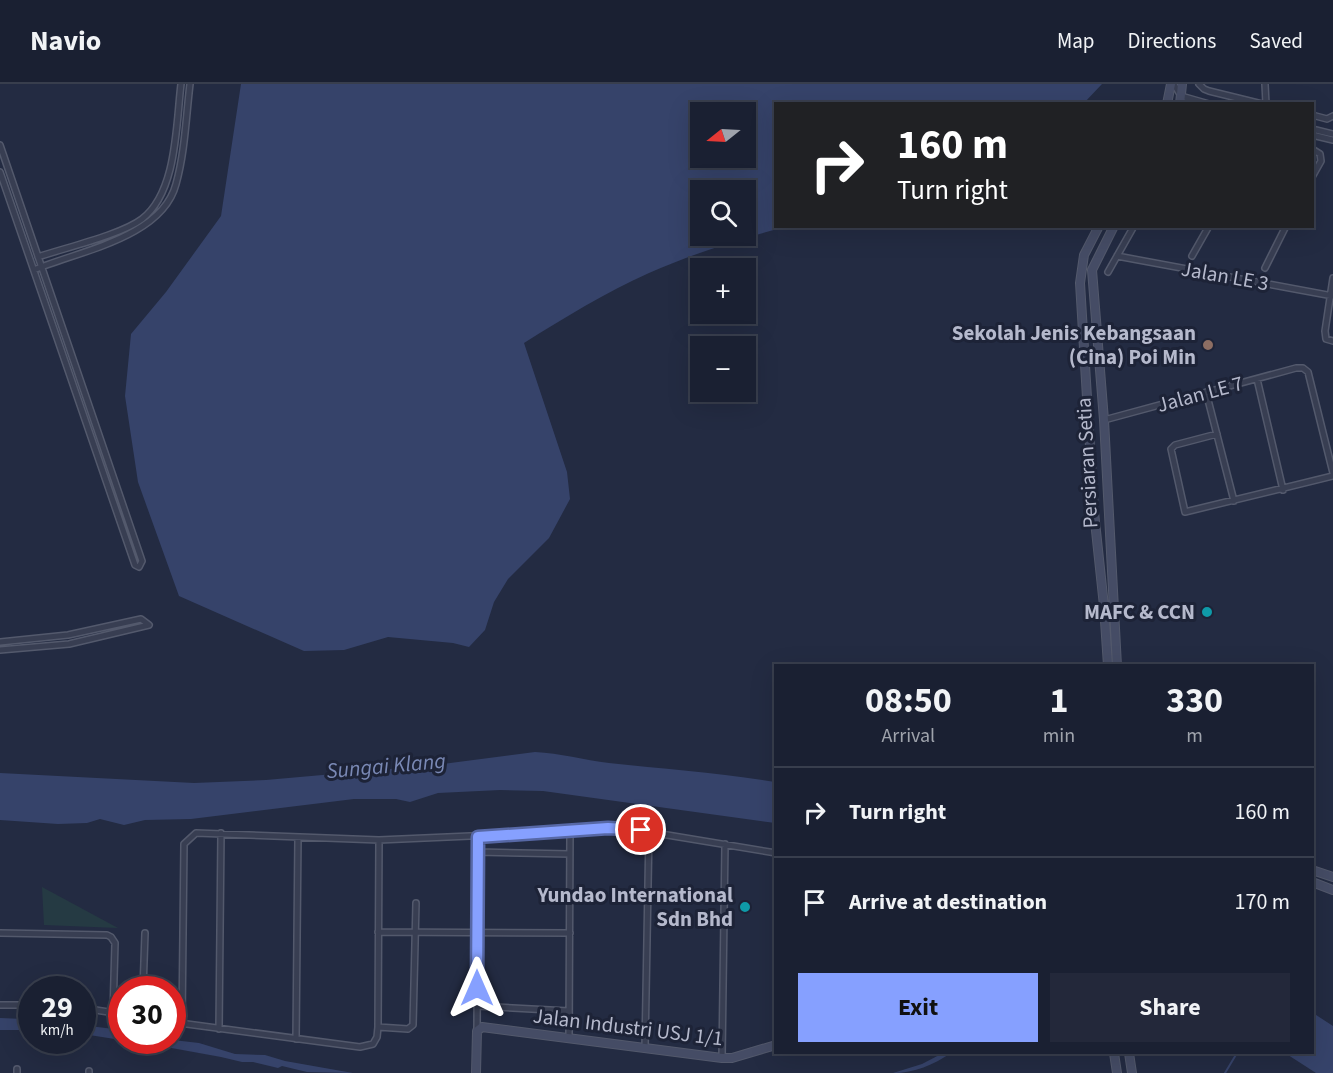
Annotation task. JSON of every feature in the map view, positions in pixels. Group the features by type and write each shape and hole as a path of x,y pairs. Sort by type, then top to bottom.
{"street":[{"path":"30,260 123,229 142,219 159,200 169,172 181,84"},
{"path":"33,270 126,236 147,225 165,206 176,186 190,84"},
{"path":"1180,100 1182,84"},
{"path":"1199,84 1209,91 1256,102"},
{"path":"1264,102 1265,84"},
{"path":"1167,102 1171,85 1175,86 1180,100"},
{"path":"1314,116 1330,117"},
{"path":"1314,129 1333,134"},
{"path":"1314,135 1333,140"},
{"path":"0,145 142,561 139,567 135,565 0,172"},
{"path":"1314,150 1320,154 1321,160 1314,173"},
{"name":"Persiaran Setia","path":"1099,228 1087,247 1080,272 1108,664"},
{"name":"Persiaran Setia","path":"1113,228 1092,270 1104,420 1118,664"},
{"path":"1108,272 1133,228"},
{"path":"1192,256 1208,228"},
{"path":"1264,268 1285,228"},
{"name":"Jalan LE 3","path":"1117,256 1331,295"},
{"path":"1333,278 1325,337 1333,341"},
{"name":"Jalan LE 7","path":"1104,420 1303,368 1308,372 1333,475"},
{"path":"1257,379 1283,490"},
{"path":"1206,392 1234,501"},
{"path":"1089,422 1104,420"},
{"path":"1217,434 1171,448 1184,512 1283,490 1333,475"},
{"path":"0,642 68,635 141,619 149,625 69,644 0,650"},
{"path":"183,976 184,844 196,833 379,840 478,837 608,828 649,831 774,853"},
{"path":"569,1038 570,831"},
{"path":"645,1048 649,831"},
{"path":"219,1029 221,833"},
{"path":"296,1039 298,837"},
{"path":"476,1073 478,837"},
{"path":"186,1024 365,1047 373,1044 378,1027 379,840"},
{"path":"722,1058 725,844"},
{"path":"478,852 570,854"},
{"path":"1314,871 1333,878"},
{"path":"1314,883 1333,890"},
{"path":"378,1027 408,1029 414,1025 416,903"},
{"path":"378,932 570,933"},
{"path":"0,933 111,936 115,943 114,976"},
{"path":"143,976 145,933"},
{"path":"0,1005 18,1005"},
{"path":"477,1006 569,1011"},
{"name":"Jalan Industri USJ 1/1","path":"477,1031 482,1027 722,1058 732,1058 774,1046"},
{"path":"1114,1054 1117,1073"},
{"path":"1129,1054 1132,1073"}],"shaded area":[{"path":"42,887 118,928 44,925"}],"water":[{"path":"241,84 1102,84 1085,102 774,102 774,228 782,228 756,235 756,180 690,180 690,246 719,246 633,280 524,343 567,472 570,499 549,538 508,579 494,602 485,630 469,647 453,643 388,637 344,650 304,651 179,596 138,482 125,396 131,334 166,292 221,216"},
{"path":"535,752 774,782 774,823 543,791 500,790 438,793 410,802 396,799 354,799 191,819 145,820 124,825 100,819 87,823 58,824 0,820 0,773 194,783 266,780 435,765"},
{"path":"1314,1014 1333,1026 1333,1073 1316,1073 1287,1054 1314,1054"},
{"path":"0,1018 18,1019 18,1030 0,1030"},
{"path":"96,1027 108,1028 108,1038 96,1036"},
{"path":"186,1042 235,1054 265,1055 285,1061 353,1073 307,1072 186,1051"},
{"path":"941,1054 949,1054 924,1068 893,1073 922,1064"}],"waterway":[{"path":"1225,1073 1236,1054"}],"place":[{"name":"Sekolah Jenis Kebangsaan (Cina) Poi Min","path":"1208,345"},
{"name":"MAFC & CCN","path":"1207,612"},
{"name":"Yundao International Sdn Bhd","path":"745,907"}],"route":[{"path":"477,988 478,837 608,828 641,830"}],"water label":[{"name":"Sungai Klang","path":"386,766"}]}
